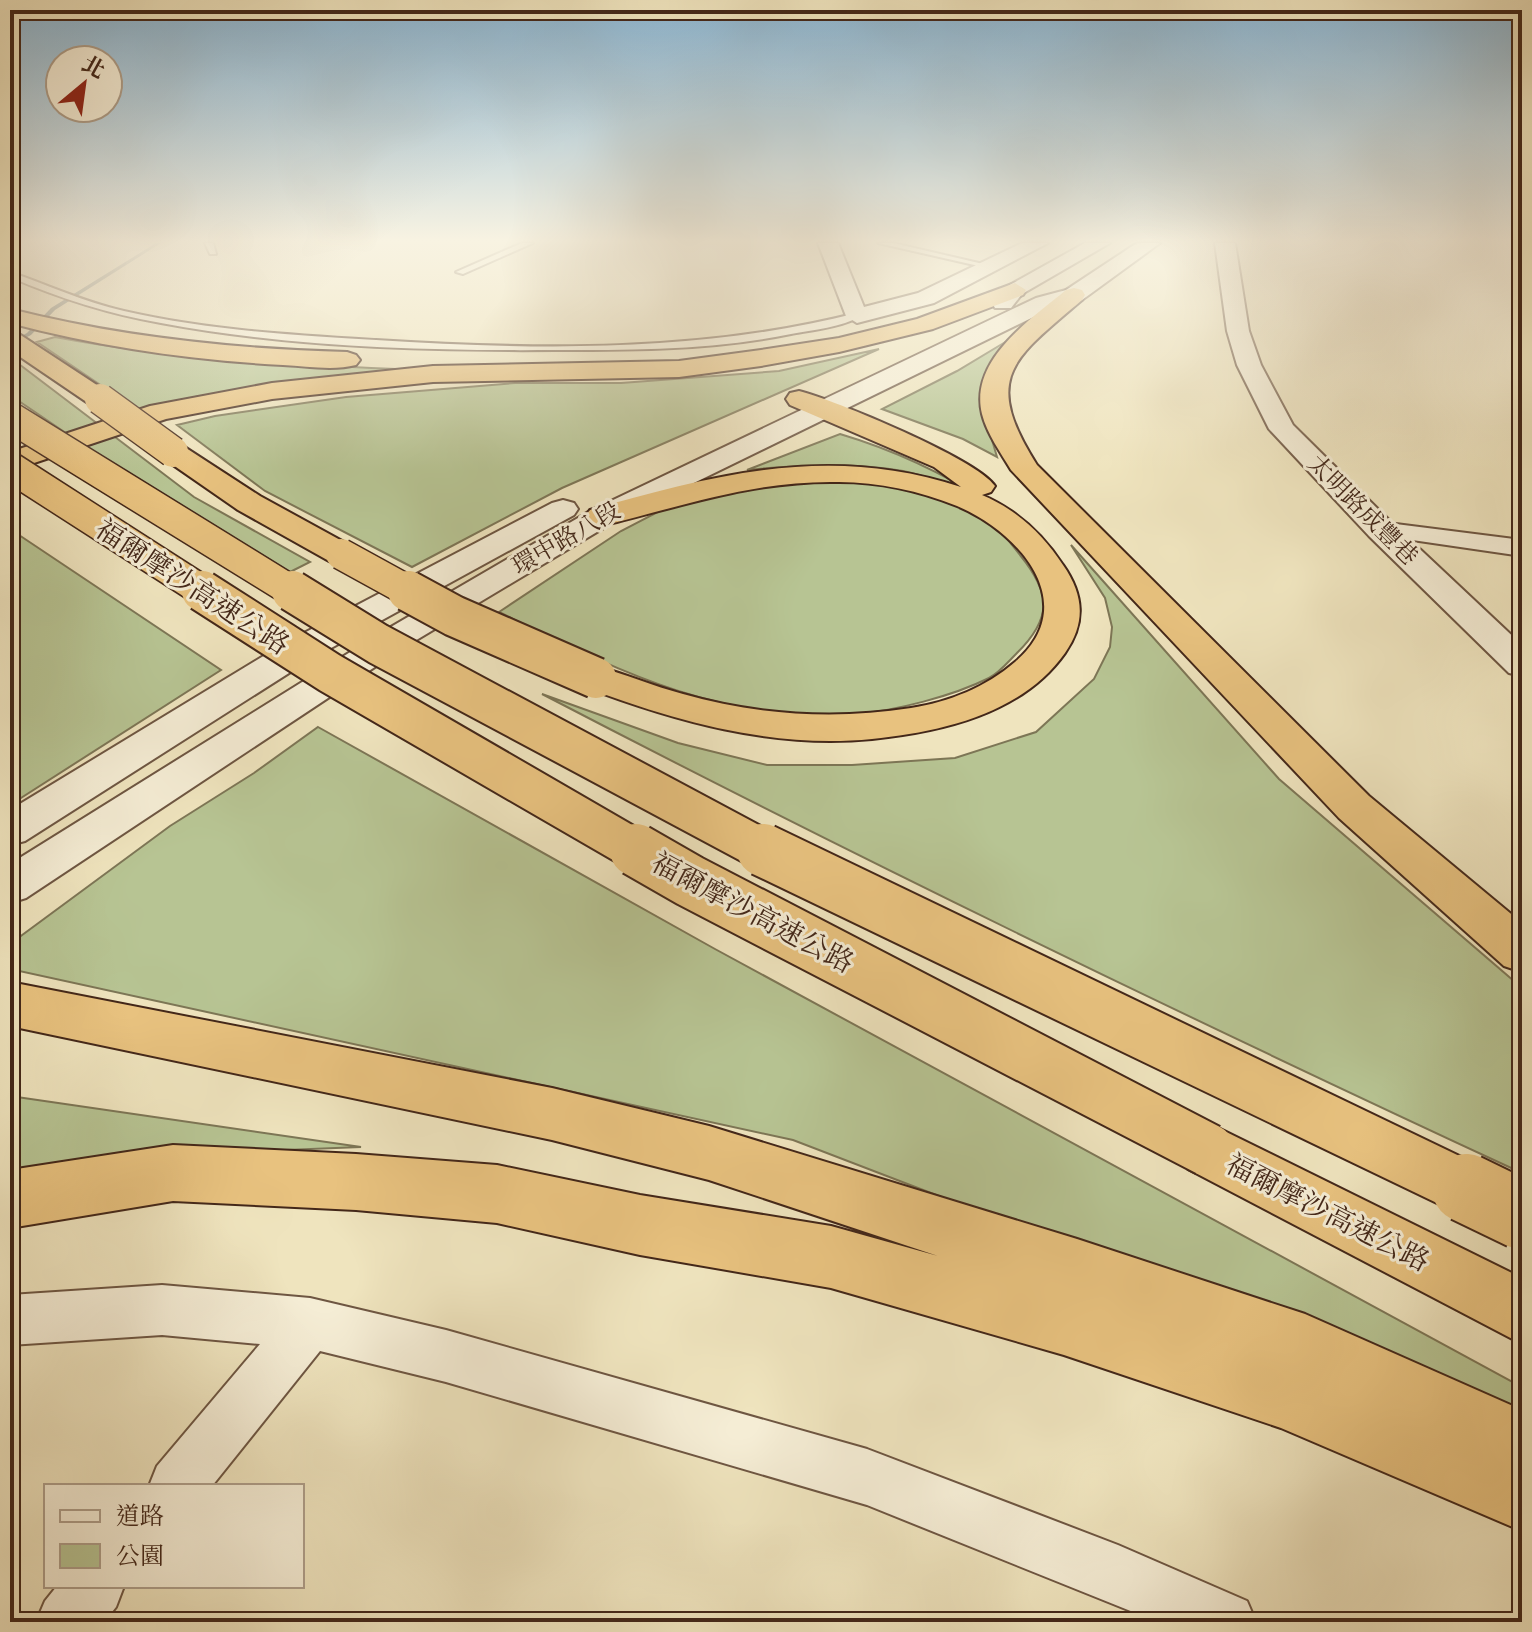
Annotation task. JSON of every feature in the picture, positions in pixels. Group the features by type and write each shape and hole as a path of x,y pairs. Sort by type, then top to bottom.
{"highway":[{"path":"10,464 90,433 160,412 272,391 433,374 679,369 839,345 938,319"},
{"path":"1045,319 1008,356 996,385 994,412 1026,470 1354,807 1522,952"},
{"path":"21,331 151,347 312,359 551,363 761,358"},
{"path":"21,331 100,399 249,503 454,616 596,678 686,709 744,722 836,730 911,721 993,697 1028,672 1050,648 1063,620 1062,595 1068,573 1047,539 1001,500 944,461 820,404"},
{"path":"820,404 915,427 987,463 1090,535"},
{"name":"福爾摩沙高速公路","path":"10,417 378,644 760,848 1522,1215"},
{"name":"福爾摩沙高速公路","path":"10,464 330,673 690,881 1522,1312"},
{"path":"601,517 728,480 817,471 868,473 933,488 984,505 1017,527 1046,561 1062,595"},
{"path":"10,1004 552,1114 709,1153 1077,1270 1305,1347 1522,1446"},
{"path":"10,1199 173,1173 356,1182 497,1194 640,1225 831,1257 1064,1323 1285,1395 1522,1495"}],"street":[{"name":"環中路八段","path":"10,886 396,638 601,517 820,404 974,319"},
{"name":"環中路八段","path":"10,830 298,651 577,501 820,404 1008,319"},
{"name":"太明路成豐巷","path":"1236,319 1249,365 1282,429 1380,529 1522,665"},
{"path":"1380,529 1522,548"},
{"path":"10,1320 162,1310 310,1323 446,1356 867,1477 1118,1574 1226,1622"},
{"path":"179,1484 310,1323"}],"lane":[{"path":"146,319 238,332 372,343 492,347 690,345 770,335 843,319"}],"green space":[{"path":"55,337 192,356 422,370 195,397 139,411 37,342"},
{"path":"1007,341 998,354 988,383 987,412 997,457 963,439 882,409 957,371"},
{"path":"879,349 562,488 412,567 265,491 177,425 215,416 346,397 515,383 621,383 779,371"},
{"path":"11,358 194,497 310,562 290,572 85,446 10,395"},
{"path":"840,434 918,463 990,503 925,477 884,468 825,465 747,470"},
{"path":"760,481 884,485 933,493 967,504 1000,531 1038,581 1044,605 1037,629 996,673 958,691 888,710 805,715 713,701 670,688 585,654 499,612 621,531 679,501"},
{"path":"10,529 221,670 10,805"},
{"path":"1071,545 1279,779 1522,988 1522,1173 1029,939 542,694 678,743 767,765 852,765 955,758 1036,732 1094,679 1110,647 1112,627 1105,598"},
{"path":"318,727 715,949 1522,1387 1522,1420 793,1140 10,969 10,944 170,826 254,773"},
{"path":"10,1096 361,1147 133,1156 10,1171"}],"waterway":[{"path":"10,344 29,334 43,319"}]}
